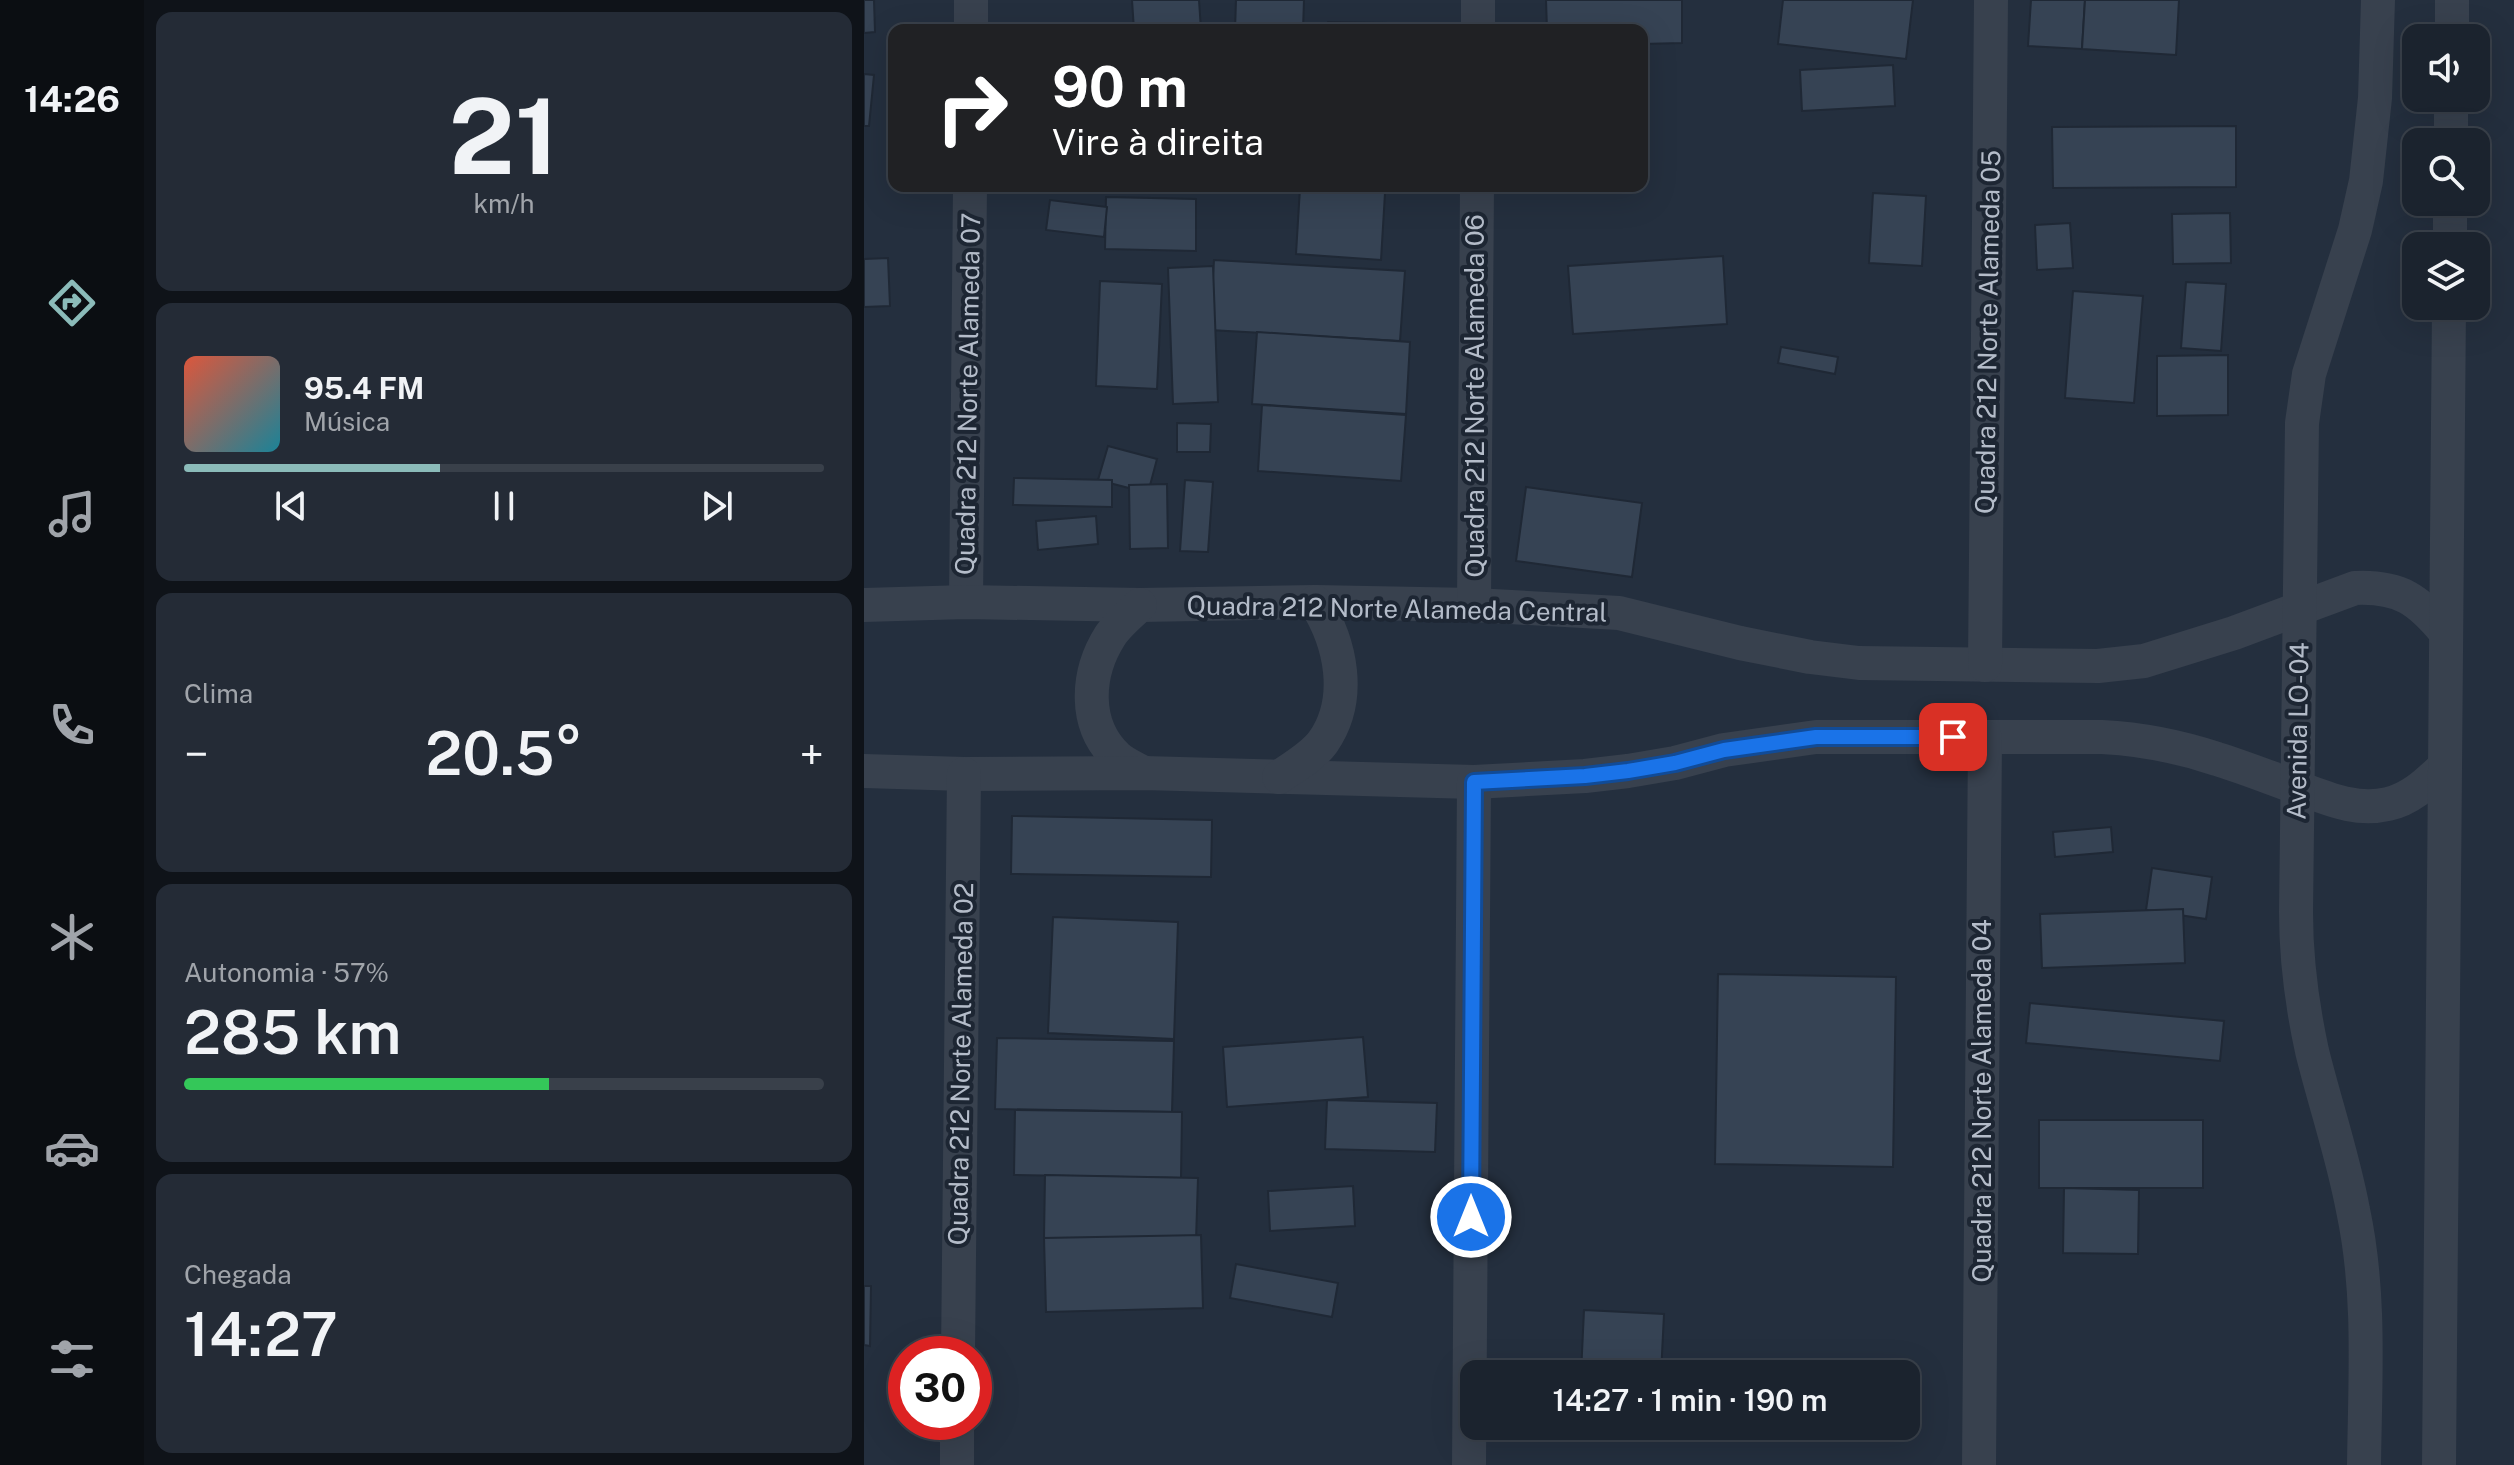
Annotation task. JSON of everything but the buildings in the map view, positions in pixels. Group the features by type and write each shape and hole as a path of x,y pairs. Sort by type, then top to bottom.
{"street":[{"path":"971,0 971,24"},
{"path":"1478,0 1478,24"},
{"name":"Quadra 212 Norte Alameda 05","path":"1985,665 1991,0"},
{"name":"Avenida LO-04","path":"2364,1465 2364,1277 2353,1208 2312,1050 2300,981 2296,912 2302,423 2309,374 2355,230 2366,181 2375,98 2378,0"},
{"path":"2452,0 2452,24"},
{"name":"Quadra 212 Norte Alameda 07","path":"966,602 970,192"},
{"name":"Quadra 212 Norte Alameda 06","path":"1474,605 1477,192"},
{"path":"2439,1465 2449,320"},
{"path":"2300,608 2355,588 2393,590 2428,610 2446,633"},
{"path":"1279,777 1322,744 1335,721 1340,669 1328,622 1315,602"},
{"name":"Quadra 212 Norte Alameda Central","path":"864,605 1315,602 1474,605 1619,613 1754,646 1859,663 1985,665 2127,664 2234,633 2300,608"},
{"path":"1140,605 1110,635 1092,678 1090,701 1095,725 1104,742 1119,759 1144,773"},
{"path":"864,771 1144,773 1474,782 1628,771 1724,750 1816,737 2124,738 2215,758 2333,802 2374,807 2392,804 2411,795 2444,767"},
{"name":"Quadra 212 Norte Alameda 04","path":"1979,1465 1985,738"},
{"name":"Quadra 212 Norte Alameda 02","path":"958,1336 964,774"},
{"path":"1469,1465 1474,782"},
{"path":"957,1440 957,1465"}],"route":[{"path":"1471,1217 1474,782 1628,771 1724,750 1816,737 1953,737"}]}
